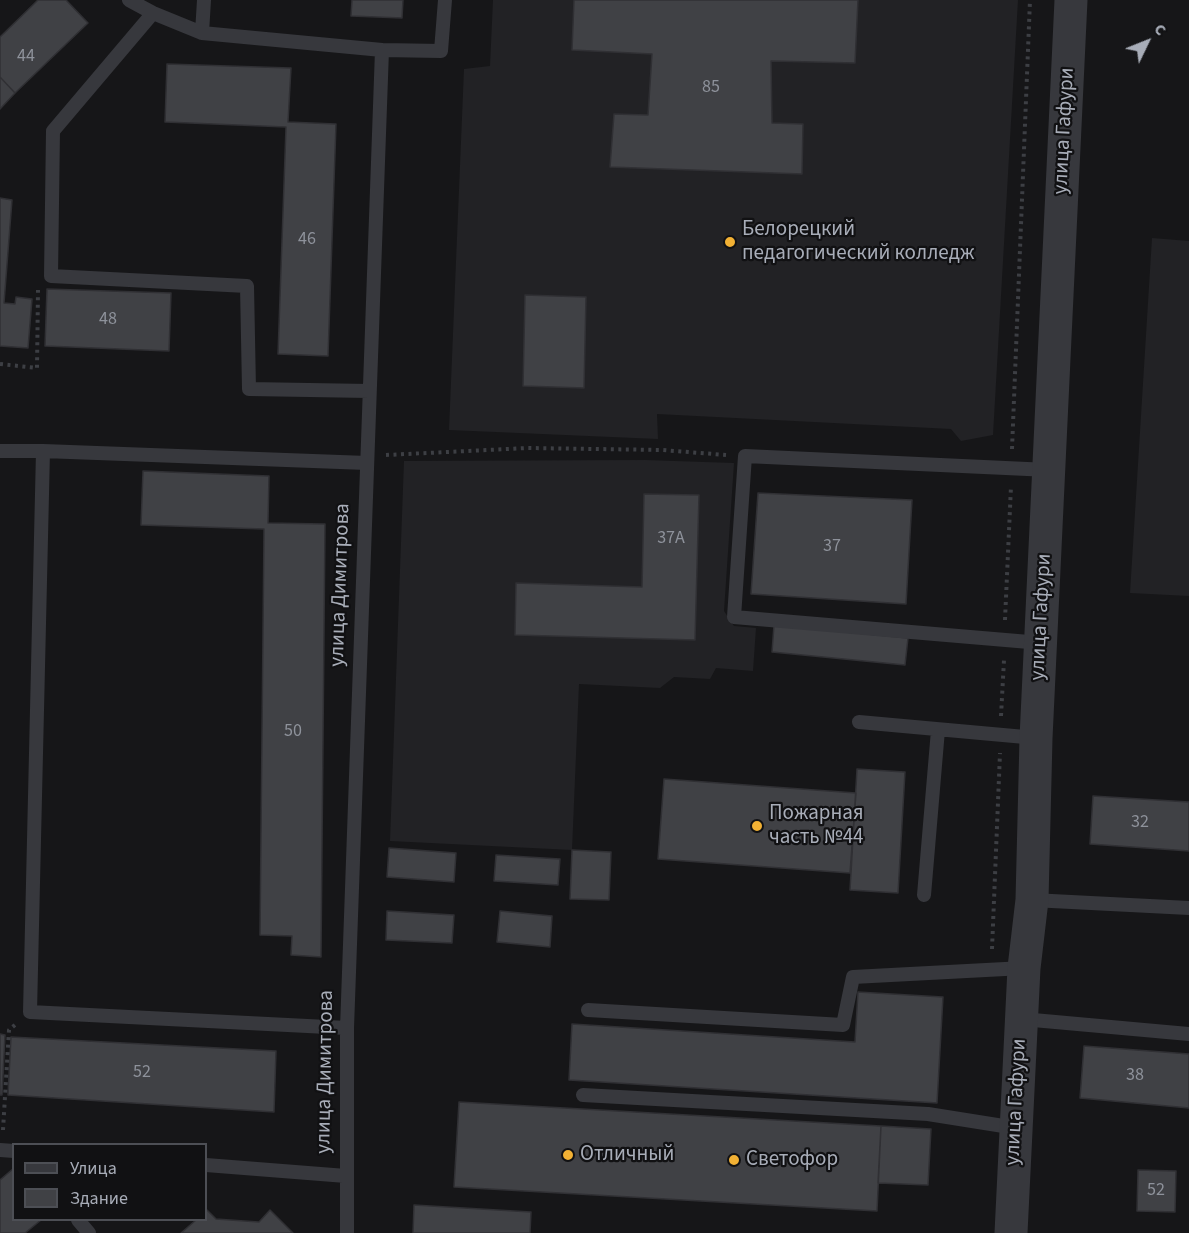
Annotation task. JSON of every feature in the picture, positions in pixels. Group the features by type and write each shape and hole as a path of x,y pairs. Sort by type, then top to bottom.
{"street":[{"name":"улица Гафури","path":"1011,1233 1024,968 1032,900 1036,738 1071,0"}],"lane":[{"path":"129,0 153,13 202,33 382,50 441,51 445,0"},
{"path":"202,33 204,0"},
{"path":"153,13 53,131 51,276 247,286 249,389 369,391"},
{"name":"улица Димитрова","path":"347,1233 347,1028 382,50"},
{"path":"0,451 367,463"},
{"path":"43,451 30,1012 347,1028"},
{"path":"1041,643 734,617 745,456 1049,470"},
{"path":"859,722 1036,738"},
{"path":"924,895 938,730"},
{"path":"1032,900 1189,908"},
{"path":"588,1010 843,1025 853,977 1024,968"},
{"path":"1022,1019 1189,1034"},
{"path":"583,1095 928,1114 1016,1128"},
{"path":"207,1165 346,1176"},
{"path":"79,1221 89,1233"}],"path":[{"path":"991,970 1030,0"},
{"path":"0,364 37,368 39,283 51,276"},
{"path":"367,463 388,454 528,448 662,450 745,456"},
{"path":"5,1150 9,1030 30,1012"}],"shaded area":[{"name":"Белорецкий педагогический колледж","path":"493,0 1018,0 993,435 961,441 951,429 657,414 658,439 449,430 464,69 490,66"},
{"path":"1152,238 1189,241 1189,596 1130,593"},
{"path":"645,460 734,463 724,611 734,626 756,628 753,671 716,668 710,679 674,677 660,688 579,684 572,850 390,841 404,461"}],"building":[{"path":"38,0 66,0 88,23 15,93 0,77 0,37"},
{"path":"352,0 403,0 402,18 351,16"},
{"path":"574,0 858,0 855,63 771,61 772,123 803,124 802,174 610,167 614,114 648,115 652,54 572,50"},
{"path":"167,64 291,68 288,122 336,124 328,356 278,354 286,127 165,122"},
{"path":"0,77 15,93 0,109"},
{"path":"0,198 12,200 4,303 15,304 16,297 32,299 28,348 0,346"},
{"path":"47,289 171,293 169,351 45,346"},
{"path":"525,295 586,297 584,388 523,386"},
{"path":"143,471 269,476 268,523 325,524 321,957 291,955 292,936 260,935 264,529 141,525"},
{"path":"758,493 912,500 906,604 751,594"},
{"path":"644,494 699,495 695,640 515,635 516,583 642,587"},
{"path":"774,625 908,638 905,665 772,652"},
{"path":"857,769 905,772 898,893 850,890"},
{"name":"Пожарная часть №44","path":"664,779 856,793 850,873 658,859"},
{"path":"1093,796 1189,802 1189,851 1090,844"},
{"path":"389,848 456,853 454,882 387,877"},
{"path":"572,850 611,852 609,900 570,899"},
{"path":"496,855 560,859 558,885 494,881"},
{"path":"387,911 454,915 452,943 386,940"},
{"path":"500,911 552,916 550,947 497,942"},
{"path":"858,992 943,997 937,1103 569,1080 572,1024 855,1042"},
{"path":"0,1034 5,1035 2,1095 0,1095"},
{"path":"11,1037 276,1051 274,1112 8,1095"},
{"path":"1084,1046 1189,1054 1189,1108 1080,1098"},
{"path":"459,1102 881,1126 877,1211 454,1187"},
{"path":"881,1126 931,1129 928,1185 878,1183"},
{"path":"12,1170 12,1221 40,1221 25,1233 0,1233 0,1180"},
{"path":"1138,1170 1176,1171 1175,1212 1137,1211"},
{"path":"414,1205 531,1212 530,1233 413,1233"},
{"path":"207,1210 216,1219 259,1222 270,1210 293,1233 181,1233 195,1221 207,1221"}],"place":[{"name":"Белорецкий педагогический колледж","path":"730,242"},
{"name":"Пожарная часть №44","path":"757,826"},
{"name":"Отличный","path":"568,1155"},
{"name":"Светофор","path":"734,1160"}]}
